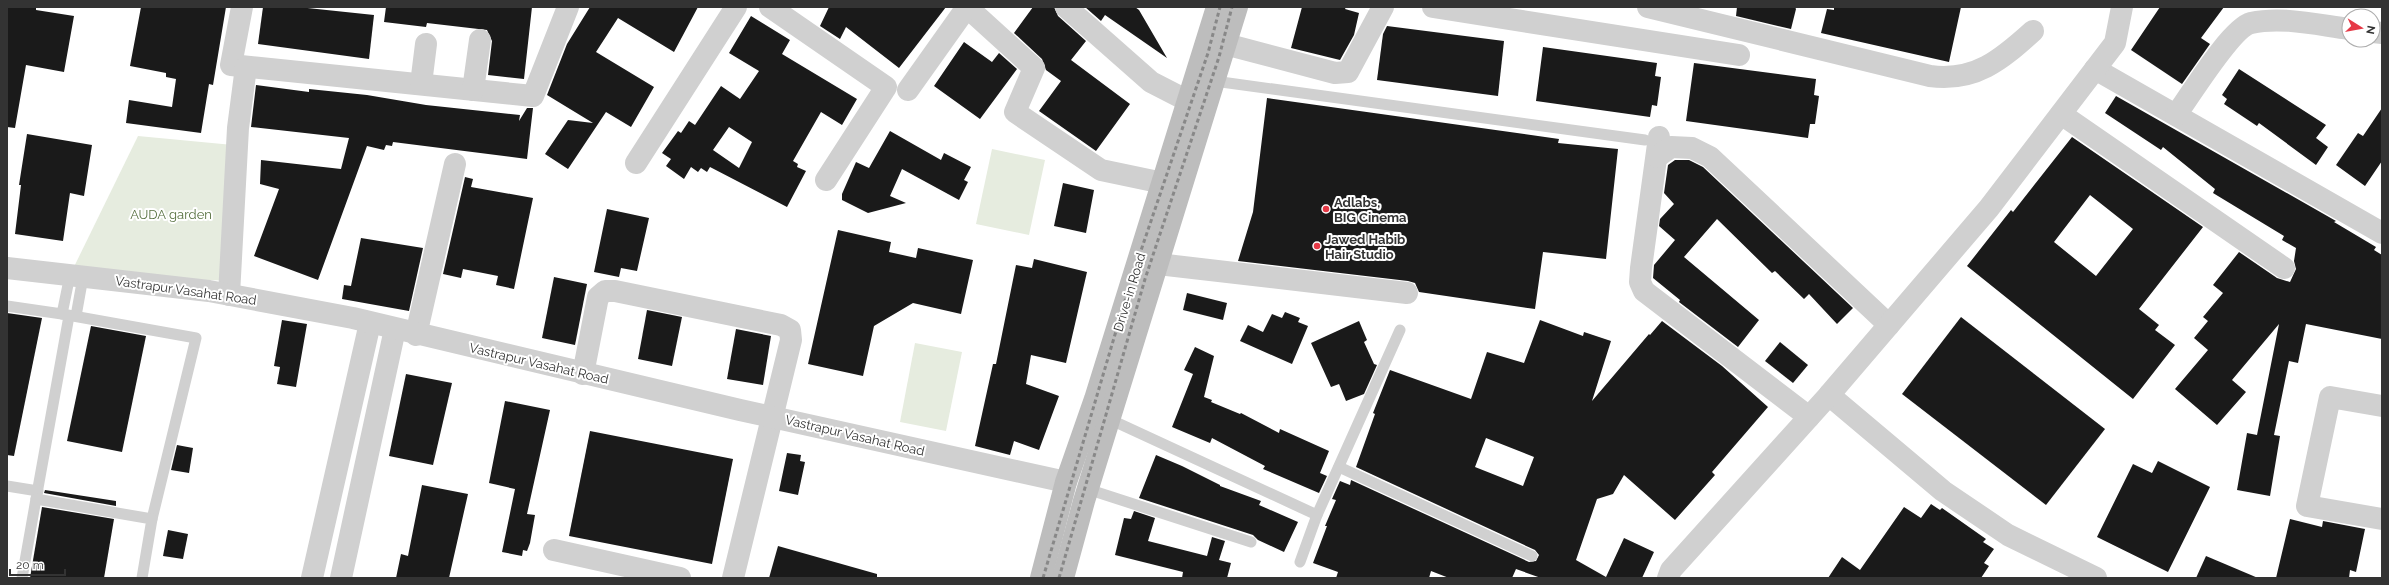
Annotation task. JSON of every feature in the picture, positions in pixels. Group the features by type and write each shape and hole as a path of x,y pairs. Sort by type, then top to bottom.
{"main road":[{"name":"Drive-in Road","path":"1041,578 1066,482 1188,101 1220,12"},
{"name":"Drive-in Road","path":"1063,578 1109,419 1225,44 1220,12"}],"street":[{"path":"242,7 231,65 533,96 568,7"},
{"path":"636,163 736,7"},
{"path":"770,7 886,87 826,180"},
{"path":"908,90 967,7 1034,68 1014,112 1101,170 1163,183"},
{"path":"1066,7 1151,82 1188,101"},
{"path":"1225,44 1335,73 1348,72 1383,7"},
{"path":"1433,7 1739,55"},
{"path":"1648,7 1930,76 1948,79 1969,75 2002,58 2033,31"},
{"path":"1668,578 1671,570 1829,395 1989,208 2115,43 2122,7"},
{"path":"2176,115 2232,35 2250,23 2287,21 2341,28"},
{"path":"473,90 480,40"},
{"path":"421,84 426,44"},
{"path":"229,295 238,128 246,66"},
{"path":"2095,69 2382,233"},
{"path":"2061,114 2284,268"},
{"path":"1809,417 1644,291 1640,282 1640,268 1654,145 1692,148 1710,157 1889,325"},
{"path":"416,335 455,164"},
{"path":"1158,264 1407,293"},
{"name":"Vastrapur Vasahat Road","path":"7,268 229,295 370,323 583,374 1066,482"},
{"path":"583,374 598,297 605,291 781,325 790,330 791,340 733,578"},
{"path":"312,578 370,323"},
{"path":"341,578 395,329"},
{"path":"1829,395 1943,491 2001,531 2096,578"},
{"path":"2382,406 2330,397 2307,506 2382,519"},
{"path":"554,550 680,578"}],"lane":[{"path":"1214,81 1654,145"},
{"path":"22,578 76,276"},
{"path":"7,306 69,315 196,338 152,519 142,578"},
{"path":"1300,562 1317,515 1400,330"},
{"path":"1109,419 1317,515"},
{"path":"1339,467 1532,556"},
{"path":"1066,482 1251,542"},
{"path":"7,486 37,495 152,519"}],"green space":[{"name":"AUDA garden","path":"138,136 233,145 235,281 70,275"},
{"path":"992,149 1045,160 1029,235 976,224"},
{"path":"915,343 962,352 946,431 900,422"}],"building":[{"path":"7,7 36,7 36,10 74,16 64,72 26,65 15,128 7,127"},
{"path":"141,7 226,7 213,85 209,84 201,133 126,123 129,100 172,107 176,79 166,77 166,73 130,66"},
{"path":"263,7 298,7 374,15 369,59 258,44"},
{"path":"386,7 532,7 524,79 488,75 492,41 487,30 427,23 426,27 384,22"},
{"path":"590,7 698,7 674,52 618,18 596,52 654,87 631,127 606,112 568,169 545,154 568,120 593,123 547,95 567,44"},
{"path":"829,7 946,7 899,68 846,27 840,39 820,26"},
{"path":"1033,7 1054,7 1058,16 1086,41 1071,60 1130,104 1096,151 1039,111 1061,81 1046,70 1042,59 1014,33"},
{"path":"1085,7 1135,7 1139,10 1167,58 1105,15 1101,21"},
{"path":"1302,7 1346,7 1345,9 1359,13 1354,35 1340,60 1291,48"},
{"path":"1737,7 1795,7 1796,9 1791,29 1736,16"},
{"path":"1834,7 1961,7 1949,62 1821,33 1827,9 1834,10"},
{"path":"2160,7 2224,7 2201,38 2210,44 2182,84 2131,50"},
{"path":"751,16 790,40 782,54 857,99 842,125 821,112 793,161 798,164 797,167 806,171 787,207 710,167 707,172 701,168 698,172 691,167 684,179 666,166 671,159 662,153 678,131 681,133 689,121 695,125 721,86 740,99 759,71 729,53","holes":["729,127 752,142 739,168 713,150"]},
{"path":"1387,26 1504,41 1498,96 1377,80 1383,34"},
{"path":"964,42 992,62 999,53 1017,69 980,119 934,86"},
{"path":"1543,47 1657,63 1655,76 1661,77 1657,106 1652,105 1650,117 1536,101"},
{"path":"1694,63 1816,79 1814,95 1819,96 1815,124 1810,124 1808,138 1686,121"},
{"path":"2239,69 2326,125 2316,138 2328,147 2316,165 2259,123 2257,126 2224,104 2227,99 2222,95"},
{"path":"256,85 309,92 309,89 367,95 426,105 520,115 519,121 527,108 533,108 527,159 393,142 392,146 386,145 384,150 367,146 318,280 254,256 279,189 260,184 261,160 341,169 349,138 251,127"},
{"path":"2116,96 2336,221 2334,222 2376,247 2374,250 2382,255 2382,339 2306,324 2298,363 2289,361 2274,435 2280,436 2270,496 2237,490 2247,433 2257,435 2279,324 2232,380 2246,392 2217,425 2175,389 2208,350 2194,338 2208,321 2203,317 2223,293 2213,285 2239,252 2277,278 2290,282 2296,269 2294,261 2296,248 2282,240 2284,236 2213,193 2215,189 2163,147 2161,150 2105,113"},
{"path":"1267,98 1559,139 1558,143 1618,149 1606,259 1543,252 1535,309 1419,292 1415,283 1408,281 1238,261 1253,212"},
{"path":"2382,108 2382,161 2365,186 2336,165 2358,133 2363,136"},
{"path":"890,131 941,160 944,153 971,167 964,180 968,182 959,200 902,169 890,196 906,203 868,213 842,200 842,194 856,162 869,168"},
{"path":"27,134 92,145 84,196 70,193 63,241 15,234 21,185 19,185"},
{"path":"2072,137 2203,227 2139,309 2159,325 2155,330 2175,345 2133,399 1967,266 2011,210 2013,212","holes":["2090,195 2133,229 2096,276 2054,242"]},
{"path":"1675,160 1689,160 1703,167 1853,308 1837,324 1809,294 1804,299 1775,271 1772,273 1717,219 1684,257 1759,320 1738,347 1679,302 1680,300 1653,278 1654,265 1675,240 1659,226 1660,219 1674,204 1664,193 1668,165"},
{"path":"465,177 473,179 471,187 533,198 514,289 496,285 498,276 463,269 461,278 443,274"},
{"path":"1063,183 1094,190 1086,233 1054,226"},
{"path":"607,209 649,218 637,271 621,268 619,277 594,272"},
{"path":"838,230 891,242 889,252 916,258 918,248 973,260 961,314 913,303 874,326 863,376 808,364"},
{"path":"361,238 423,248 409,311 342,299 344,285 351,286"},
{"path":"1034,259 1087,272 1066,363 1031,355 1026,384 1059,396 1039,450 1014,441 1010,455 975,446 993,364 996,364 1016,265 1032,268"},
{"path":"554,277 587,284 575,345 542,338"},
{"path":"1187,293 1227,303 1223,320 1183,310"},
{"path":"647,310 682,317 672,366 638,359"},
{"path":"1285,312 1300,318 1298,322 1308,326 1292,364 1240,341 1248,325 1263,332 1272,314 1282,318"},
{"path":"7,313 42,318 14,456 7,455"},
{"path":"1961,317 2105,429 2046,505 1902,394"},
{"path":"282,320 307,324 296,387 277,384 280,367 274,366"},
{"path":"1540,320 1583,336 1584,332 1611,341 1592,401 1649,334 1650,335 1662,321 1722,366 1768,407 1712,472 1715,475 1675,520 1624,475 1613,494 1597,499 1576,560 1606,577 1624,538 1654,552 1642,578 1541,578 1516,569 1512,578 1449,578 1431,571 1429,578 1336,578 1338,572 1313,563 1327,526 1325,526 1336,500 1332,499 1340,481 1350,485 1351,480 1529,562 1536,561 1539,555 1535,550 1356,467 1375,414 1373,413 1390,370 1471,399 1487,352 1524,363","holes":["1486,438 1534,457 1523,486 1475,467"]},
{"path":"1359,321 1367,340 1364,342 1374,364 1377,365 1364,394 1346,401 1339,384 1331,387 1311,343"},
{"path":"91,326 146,336 122,452 67,441"},
{"path":"736,329 771,336 763,385 727,379"},
{"path":"1780,342 1808,365 1793,383 1765,361"},
{"path":"1195,347 1214,356 1204,397 1212,400 1211,402 1240,414 1241,413 1279,433 1280,429 1329,451 1320,473 1327,476 1319,493 1263,469 1265,466 1212,438 1210,443 1172,427 1193,374 1184,370"},
{"path":"406,374 452,383 433,465 389,456"},
{"path":"505,401 550,410 527,514 535,515 530,543 527,551 523,550 522,556 502,552 515,489 489,483"},
{"path":"590,431 733,459 712,564 569,536"},
{"path":"177,445 193,448 189,473 171,470"},
{"path":"787,453 801,455 800,461 805,462 798,495 779,491"},
{"path":"1156,455 1182,466 1220,486 1261,501 1259,505 1298,522 1284,552 1258,540 1253,535 1139,498"},
{"path":"2158,461 2210,487 2168,572 2097,537 2133,464 2152,473"},
{"path":"422,485 468,494 449,578 396,578 401,554 408,556"},
{"path":"45,490 116,501 116,506 44,493"},
{"path":"1931,504 1940,510 1942,508 1986,539 1983,542 1994,549 1984,563 1989,566 1981,578 1828,578 1842,557 1860,570 1904,507 1921,518"},
{"path":"42,507 114,519 104,578 30,578"},
{"path":"1134,511 1155,518 1148,541 1207,556 1212,537 1225,541 1219,560 1231,563 1227,578 1182,578 1183,572 1115,555 1124,518 1131,519"},
{"path":"2290,519 2322,527 2323,521 2365,529 2356,572 2350,570 2349,578 2276,578"},
{"path":"168,530 188,534 183,559 163,556"},
{"path":"778,546 877,574 877,578 769,578"},
{"path":"2206,556 2258,578 2196,578"}],"railway":[{"path":"1043,578 1132,277 1208,53 1220,7"},
{"path":"1059,578 1145,279 1219,57 1232,7"}],"place":[{"name":"Adlabs, BIG Cinema","path":"1326,209"},
{"name":"Jawed Habib Hair Studio","path":"1317,246"}]}
